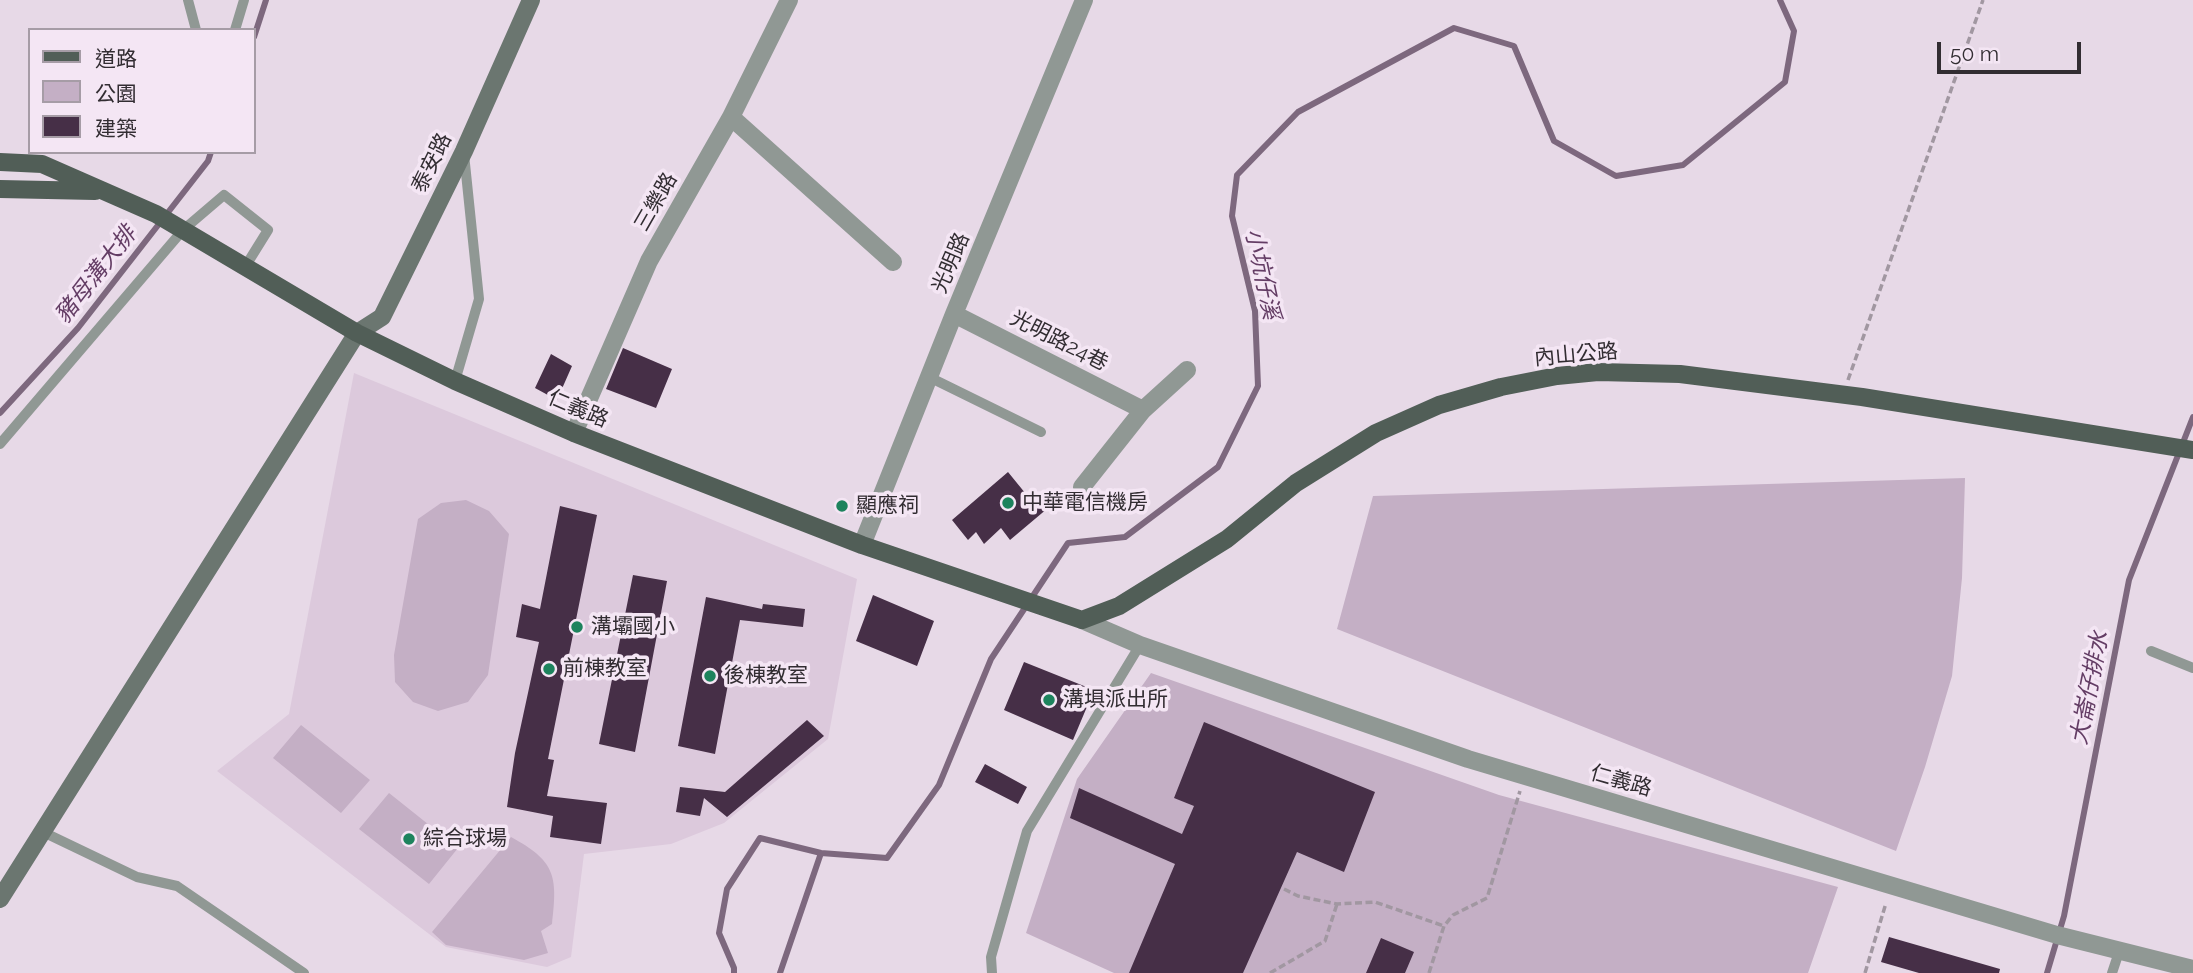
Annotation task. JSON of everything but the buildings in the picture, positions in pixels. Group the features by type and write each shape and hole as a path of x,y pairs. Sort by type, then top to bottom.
{"main road":[{"path":"0,162 42,164 105,191"},
{"path":"0,188 105,191"},
{"name":"仁義路","path":"105,191 156,214 357,333 455,381 574,433 862,545 1082,620"},
{"name":"內山公路","path":"1082,620 1119,606 1215,547 1296,482 1376,433 1439,405 1501,387 1557,376 1598,372 1680,374 1842,395 2193,450"}],"street":[{"name":"泰安路","path":"357,333 382,317 464,151 531,0"},
{"path":"768,0 786,5"},
{"name":"光明路","path":"862,545 1084,0"},
{"name":"三樂路","path":"574,433 649,261 731,117 786,5"},
{"path":"731,117 893,262"},
{"name":"光明路24巷","path":"954,314 1143,410"},
{"path":"0,899 357,333"},
{"path":"1082,487 1143,410 1186,370"},
{"name":"仁義路","path":"1082,620 1140,645 1468,760 2119,952 2193,969"}],"lane":[{"path":"188,0 195,28"},
{"path":"236,28 244,0"},
{"path":"455,381 479,299 464,151"},
{"path":"0,444 183,230 224,195 268,230 245,267"},
{"path":"929,377 1041,432"},
{"path":"992,973 991,957 1027,831 1140,645"},
{"path":"2151,651 2193,668"},
{"path":"43,832 137,877 177,886 304,973"},
{"path":"2112,973 2119,952"}],"path":[{"path":"1842,395 1983,0"},
{"path":"1429,973 1444,926 1453,915 1488,898 1524,776"},
{"path":"1865,973 1892,884"},
{"path":"1284,889 1298,896 1337,904 1375,902 1444,926"},
{"path":"1270,973 1325,942 1337,904"}],"shaded area":[{"name":"溝壩國小","path":"354,373 857,579 828,739 724,823 671,844 584,854 571,957 547,967 446,947 217,771 289,714"}],"green space":[{"path":"1965,478 1962,578 1952,676 1896,851 1337,629 1373,496"},
{"path":"466,500 489,511 509,534 488,675 468,702 438,711 413,702 395,682 394,655 418,519 441,503"},
{"path":"1151,673 1499,795 1838,887 1808,973 1114,973 1026,933 1077,779"},
{"path":"301,725 370,780 341,813 273,758"},
{"name":"綜合球場","path":"389,793 458,848 429,884 359,829"},
{"path":"511,837 537,854 550,871 554,893 552,924 541,931 548,953 524,960 446,945 432,932"}],"waterway":[{"name":"豬母溝大排","path":"256,31 266,0"},
{"name":"小坑仔溪","path":"734,973 719,933 727,889 760,838 821,853 887,858 939,785 991,659 1068,543 1125,537 1218,467 1258,386 1255,311 1232,216 1237,175 1298,112 1454,28 1514,46 1554,141 1616,176 1683,165 1785,82 1794,31 1780,0"},
{"name":"豬母溝大排","path":"0,413 78,328 208,161 210,154"},
{"name":"大崙仔排水","path":"2047,973 2064,916 2129,580 2193,417"},
{"path":"780,973 821,853"}],"place":[{"name":"中華電信機房","path":"1008,503"},
{"name":"顯應祠","path":"842,506"},
{"name":"溝壩國小","path":"577,627"},
{"name":"前棟教室","path":"549,669"},
{"name":"後棟教室","path":"710,676"},
{"name":"溝埧派出所","path":"1049,700"},
{"name":"綜合球場","path":"409,839"}]}
